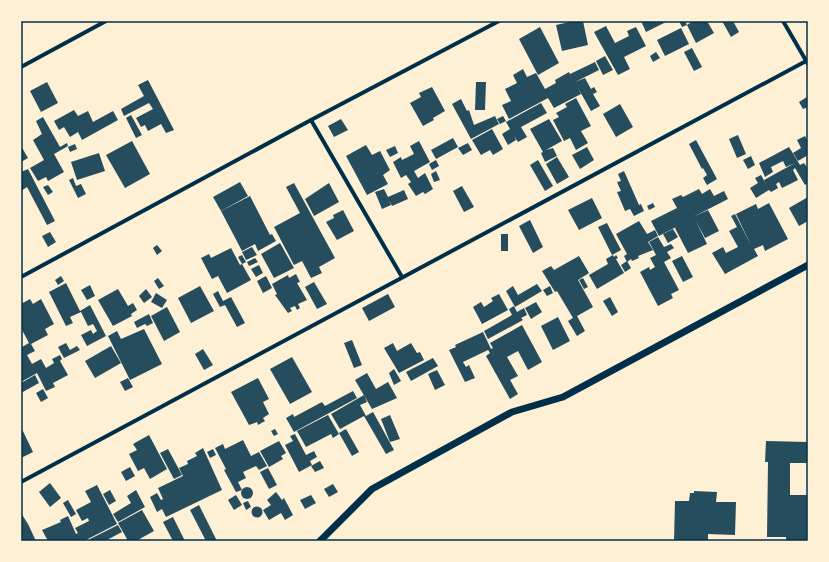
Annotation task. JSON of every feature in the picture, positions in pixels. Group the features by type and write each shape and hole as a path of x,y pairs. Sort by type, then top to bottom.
{"street":[{"path":"21,68 106,21"},
{"path":"21,277 311,120 499,21"},
{"path":"21,482 402,277 807,62 783,21"},
{"path":"311,120 402,277"},
{"path":"320,541 372,489 379,485 512,412 563,397 808,265"}],"building":[{"path":"574,21 583,21 588,45 562,51 556,25"},
{"path":"641,21 668,21 646,32"},
{"path":"679,21 685,21 687,25 682,27"},
{"path":"693,21 707,21 714,33 696,43 687,25"},
{"path":"722,21 733,21 739,32 731,37"},
{"path":"606,26 615,43 629,36 627,31 636,27 646,46 624,57 630,69 618,75 594,32"},
{"path":"540,27 559,63 538,75 519,39"},
{"path":"681,28 689,44 665,56 657,40"},
{"path":"692,48 702,67 694,71 684,52"},
{"path":"656,52 660,58 653,62 650,56"},
{"path":"605,56 613,70 603,75 596,61"},
{"path":"595,62 599,70 575,82 585,78 591,89 594,87 597,92 593,94 600,106 591,111 578,88 581,94 554,108 548,98 509,119 502,105 511,101 505,89 517,83 513,75 523,69 527,77 536,73 545,89 556,83 555,80 569,72 570,74"},
{"path":"148,80 174,130 166,133 161,124 148,131 145,125 141,127 136,118 153,109 149,103 124,116 121,109 144,96 138,85"},
{"path":"47,82 58,103 41,112 30,91"},
{"path":"476,82 486,82 485,110 475,110"},
{"path":"432,87 445,111 433,118 434,120 423,126 410,103 421,97 419,93"},
{"path":"807,97 808,107 803,109 799,102"},
{"path":"576,98 591,126 581,131 588,143 576,150 570,138 564,141 553,120 559,117 556,113 567,107 565,104"},
{"path":"461,99 467,111 469,110 474,125 495,116 499,124 471,139 452,104"},
{"path":"541,103 547,113 521,127 527,137 518,142 514,136 516,140 508,145 502,134 510,129 506,122"},
{"path":"620,104 633,127 616,137 603,114"},
{"path":"74,110 78,116 88,111 93,122 113,111 118,120 82,140 78,132 70,137 64,127 59,130 54,121"},
{"path":"131,115 142,135 136,138 126,118"},
{"path":"503,116 506,121 500,124 497,119"},
{"path":"43,117 60,147 67,143 68,146 54,154 64,172 48,181 46,177 38,181 30,168 44,160 33,140 42,134 36,121"},
{"path":"341,119 348,130 334,137 328,126"},
{"path":"549,119 562,141 546,150 553,148 557,156 545,162 541,153 543,152 530,129"},
{"path":"492,129 503,149 493,155 490,150 481,155 472,140"},
{"path":"738,135 746,154 737,158 729,139"},
{"path":"805,136 808,142 808,155 798,161 793,153 801,148 797,140"},
{"path":"453,138 458,147 436,159 431,150"},
{"path":"696,140 717,179 707,185 703,178 707,175 703,168 702,169 689,144"},
{"path":"132,141 150,174 125,188 106,155"},
{"path":"419,141 430,162 414,171 418,178 425,173 433,189 425,194 423,192 416,196 408,184 411,182 406,175 401,178 393,162 401,157 402,160 414,154 410,146"},
{"path":"468,143 472,150 463,155 458,148"},
{"path":"75,144 77,149 70,152 68,147"},
{"path":"366,145 372,155 380,151 390,170 383,175 388,184 367,195 346,156"},
{"path":"21,146 28,158 21,162"},
{"path":"395,146 398,153 390,157 386,150"},
{"path":"587,147 594,160 580,169 572,155"},
{"path":"789,147 800,165 804,163 808,169 808,183 805,185 795,168 793,170 798,180 782,188 779,182 776,184 778,188 771,192 769,190 756,198 750,188 758,183 755,178 761,175 767,186 764,180 795,163 786,167 783,161 771,167 773,172 765,177 759,163"},
{"path":"99,153 105,171 77,180 71,162"},
{"path":"751,156 755,165 748,169 743,160"},
{"path":"557,157 569,177 557,184 546,164"},
{"path":"436,160 439,166 432,170 429,164"},
{"path":"538,160 553,186 545,191 530,165"},
{"path":"28,169 55,221 47,225 27,187 21,191 21,172"},
{"path":"436,171 440,180 434,182 431,174"},
{"path":"624,171 639,205 641,204 644,211 634,216 630,209 625,211 617,192 621,191 617,182 621,181 618,174"},
{"path":"73,178 76,186 81,184 86,194 78,198 69,180"},
{"path":"240,182 248,196 221,211 213,197"},
{"path":"294,183 335,258 319,267 322,273 311,278 302,261 294,265 274,227 300,213 286,187"},
{"path":"329,183 339,202 314,216 305,199"},
{"path":"48,185 53,192 48,195 43,187"},
{"path":"462,186 474,207 464,212 453,191"},
{"path":"384,189 388,197 404,190 408,199 392,206 389,200 391,205 382,209 375,192"},
{"path":"699,189 702,194 710,189 714,196 724,191 728,199 693,217 708,210 719,231 705,238 696,221 707,244 688,253 675,228 676,227 659,236 651,221 677,208 672,199 681,195 683,197"},
{"path":"250,196 270,235 272,234 276,241 258,251 255,244 242,251 221,211"},
{"path":"808,197 808,221 799,226 789,208"},
{"path":"592,198 602,218 579,230 568,210"},
{"path":"653,203 655,207 649,210 647,206"},
{"path":"769,203 788,239 765,251 763,245 754,249 758,256 725,274 712,253 723,247 726,253 738,247 729,231 737,227 731,216 735,214 751,245 736,214 756,204 758,209"},
{"path":"343,210 354,231 337,240 326,222 334,218 333,215"},
{"path":"530,220 543,247 533,253 519,226"},
{"path":"639,221 647,234 655,230 658,236 648,242 653,250 638,256 639,258 632,261 631,259 627,262 624,256 627,254 616,234"},
{"path":"607,223 621,250 612,255 598,227"},
{"path":"673,229 678,237 668,243 663,234"},
{"path":"50,232 56,242 48,247 42,236"},
{"path":"501,234 508,234 508,251 501,251"},
{"path":"658,237 664,247 671,244 674,248 667,252 671,258 664,262 679,290 671,294 673,298 658,306 640,272 649,267 650,270 655,267 650,258 656,255 649,242"},
{"path":"280,243 294,268 274,278 261,254"},
{"path":"157,245 162,251 157,255 153,248"},
{"path":"252,247 257,255 246,260 242,252"},
{"path":"231,248 240,265 242,264 251,280 227,293 218,276 212,279 201,258 209,254 211,258"},
{"path":"242,255 246,262 242,264 238,257"},
{"path":"613,255 614,257 616,255 618,258 616,259 624,273 597,289 589,275 608,264 606,259"},
{"path":"579,256 589,273 578,280 593,307 577,316 585,331 577,336 568,321 573,318 557,291 555,292 542,271 551,266 554,270"},
{"path":"682,256 693,277 683,282 672,261"},
{"path":"255,258 258,262 249,266 247,262"},
{"path":"627,261 631,268 625,272 621,265"},
{"path":"259,265 263,273 256,277 251,269"},
{"path":"296,274 300,282 297,283 307,300 298,304 300,308 297,310 295,306 290,308 292,311 288,313 275,295 277,294 272,284 288,275 289,278"},
{"path":"61,276 64,281 58,285 55,280"},
{"path":"266,276 272,288 263,293 257,281"},
{"path":"158,278 164,286 159,289 154,281"},
{"path":"583,278 588,287 584,289 579,280"},
{"path":"314,282 327,304 317,309 305,287"},
{"path":"66,283 80,311 90,305 106,336 87,346 81,335 91,330 93,334 97,331 93,324 88,326 81,312 70,317 73,323 66,326 49,292"},
{"path":"537,284 542,291 515,307 506,291 513,286 518,295"},
{"path":"90,285 95,296 87,300 81,290"},
{"path":"200,286 214,311 191,323 178,298"},
{"path":"550,286 553,293 547,296 543,290"},
{"path":"118,289 128,306 133,303 137,310 131,314 132,316 113,326 98,300"},
{"path":"146,289 152,297 144,303 139,296"},
{"path":"218,291 223,301 231,297 245,323 237,327 225,305 220,307 213,294"},
{"path":"156,293 167,300 162,308 151,302"},
{"path":"388,294 395,307 369,321 362,308"},
{"path":"499,294 508,310 482,324 473,307 481,302 484,307 493,301 491,298"},
{"path":"610,297 618,312 612,316 603,301"},
{"path":"30,299 33,304 41,299 54,324 45,329 48,335 31,344 35,351 27,355 32,364 41,359 46,368 54,363 52,359 60,355 62,359 60,361 68,375 53,383 55,387 46,391 37,373 21,382 21,345 22,347 29,343 21,328 21,304"},
{"path":"536,302 542,312 531,319 525,308"},
{"path":"514,306 517,312 524,308 527,315 521,318 523,320 488,339 484,331 512,315 509,309"},
{"path":"167,307 180,332 164,341 151,316"},
{"path":"149,314 153,323 147,326 145,324 137,328 134,322"},
{"path":"558,317 570,341 553,350 541,326"},
{"path":"522,325 542,362 528,370 518,351 507,357 518,376 510,380 518,394 510,399 486,356 490,353 488,350 463,362 466,367 469,365 475,378 465,382 449,350 456,347 455,345 483,332 491,349 493,348 490,343"},
{"path":"144,329 162,364 130,380 108,336 117,331 121,339"},
{"path":"352,340 362,365 354,368 344,343"},
{"path":"66,343 70,350 77,346 80,350 64,358 58,347"},
{"path":"393,343 397,351 411,343 417,353 420,352 424,360 399,373 384,348"},
{"path":"111,346 121,363 95,378 85,361"},
{"path":"203,349 213,365 204,370 195,354"},
{"path":"292,357 312,392 290,404 270,369"},
{"path":"433,358 438,366 411,381 406,372"},
{"path":"394,369 401,381 394,385 389,373"},
{"path":"437,370 445,385 435,390 428,374"},
{"path":"367,373 376,389 388,382 397,398 372,409 355,380"},
{"path":"35,375 39,383 21,393 21,383"},
{"path":"128,378 133,387 125,391 120,382"},
{"path":"258,378 269,399 263,402 269,414 263,418 265,421 258,425 257,422 249,425 231,392"},
{"path":"43,389 48,398 41,402 36,393"},
{"path":"353,391 357,398 294,432 286,418 293,414 294,417 322,402 325,406"},
{"path":"364,395 367,402 360,405 366,416 373,412 394,450 386,454 364,416 340,429 331,414"},
{"path":"328,415 339,434 333,438 331,434 306,447 297,431"},
{"path":"390,415 400,439 390,442 381,419"},
{"path":"21,427 33,452 21,458"},
{"path":"275,429 278,434 274,436 271,431"},
{"path":"346,429 359,452 352,456 339,433"},
{"path":"295,434 306,455 314,451 317,457 310,461 312,465 299,472 285,445 293,441 290,436"},
{"path":"149,435 167,469 150,479 144,468 138,471 129,454 137,450 133,444"},
{"path":"243,440 251,456 259,452 267,466 259,470 256,466 243,472 246,478 238,482 242,490 236,492 224,470 226,469 215,448 223,444 225,449"},
{"path":"279,441 286,453 281,456 283,459 269,467 260,451"},
{"path":"766,441 808,442 808,463 790,463 790,495 808,495 808,541 786,541 786,537 767,537 768,462 765,462"},
{"path":"203,448 222,490 166,517 162,509 157,512 150,497 157,493 161,500 163,499 158,488 183,476 179,468 188,464 187,461 197,456 195,453"},
{"path":"168,449 182,475 174,479 160,453"},
{"path":"213,449 216,455 210,458 207,452"},
{"path":"320,461 324,468 315,472 311,466"},
{"path":"130,467 135,476 126,481 121,472"},
{"path":"268,468 277,485 269,489 260,472"},
{"path":"50,483 61,498 50,507 39,492"},
{"path":"333,484 338,492 329,497 324,489"},
{"path":"97,485 117,524 84,541 48,541 42,530 61,522 60,520 68,516 76,534 78,533 75,528 89,521 88,518 82,521 76,510 91,502 85,491"},
{"path":"245,487 249,487 253,493 249,499 245,499 241,495 241,491"},
{"path":"110,490 116,501 109,505 103,494"},
{"path":"136,490 145,507 118,522 113,514 131,503 127,496"},
{"path":"694,491 717,492 716,502 736,502 735,535 708,534 708,541 674,541 675,501 689,501 690,493 694,493"},
{"path":"276,492 282,500 284,498 293,515 285,520 281,513 269,520 263,510 271,505 267,500"},
{"path":"236,495 242,505 234,510 228,500"},
{"path":"311,495 316,503 305,509 300,500"},
{"path":"68,500 76,514 71,517 63,503"},
{"path":"248,501 251,507 246,510 243,503"},
{"path":"199,505 217,541 206,541 190,510"},
{"path":"257,506 261,508 263,512 261,516 257,518 253,516 251,512 253,508"},
{"path":"142,510 154,531 136,541 124,541 127,539 118,523"},
{"path":"21,513 28,524 36,541 21,541"},
{"path":"173,517 185,541 173,541 163,522"},
{"path":"118,525 122,532 105,541 91,541 90,539"}]}
